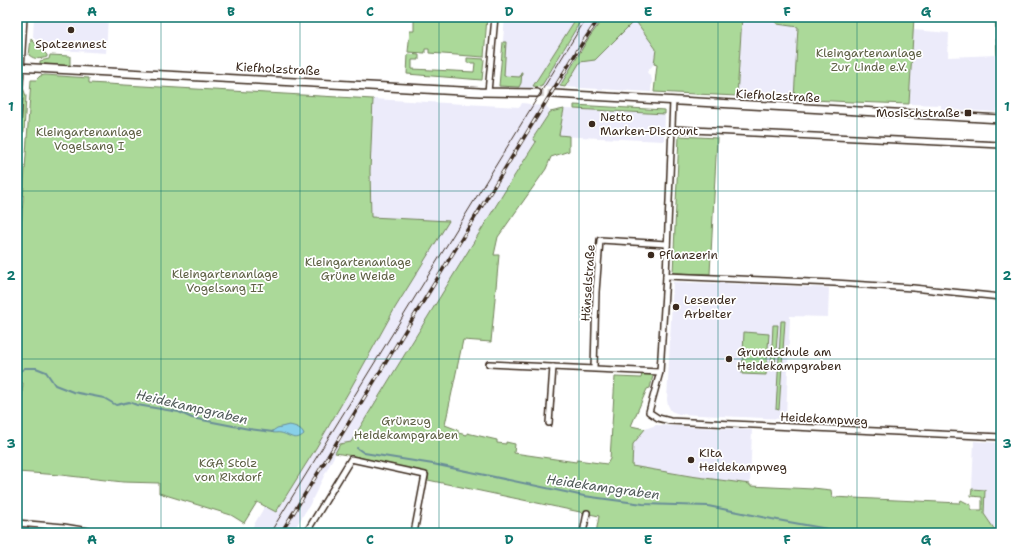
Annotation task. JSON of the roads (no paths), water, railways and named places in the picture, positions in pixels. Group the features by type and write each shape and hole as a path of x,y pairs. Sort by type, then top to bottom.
{"street":[{"path":"17,120 18,67 23,17"},
{"path":"488,92 495,17"},
{"name":"Kiefholzstraße","path":"18,67 538,94"},
{"name":"Kiefholzstraße","path":"554,94 1001,119"},
{"path":"489,364 660,372 666,276 673,101"},
{"path":"672,129 1001,145"},
{"name":"Hänselstraße","path":"594,368 596,292 600,240 667,244"},
{"path":"666,276 834,282 1001,297"},
{"path":"549,423 553,366"},
{"name":"Heidekampweg","path":"660,372 649,412 658,418 670,421 1001,438"},
{"path":"306,533 351,459 425,475 414,533"},
{"path":"583,533 588,513"},
{"path":"17,523 64,527 100,533"}],"water":[{"path":"289,425 300,429 304,434 298,438 295,438 281,433 271,432 277,428"}],"waterway":[{"name":"Heidekampgraben","path":"17,373 25,368 36,368 46,372 55,385 73,392 104,398 116,405 129,402 137,405 179,412 192,418 273,432"},
{"name":"Heidekampgraben","path":"357,448 364,453 433,464 584,496 643,504 708,506 850,533"}],"tunnel":[{"path":"537,93 554,94"}],"tram line":[{"path":"270,533 587,17"}],"railway":[{"path":"281,533 555,87 600,17"}],"place":[{"name":"Spatzennest","path":"71,30"},
{"name":"Mosischstraße","path":"968,113"},
{"name":"Netto Marken-Discount","path":"592,124"},
{"name":"Pflanzerin","path":"651,255"},
{"name":"Lesender Arbeiter","path":"676,307"},
{"name":"Grundschule am Heidekampgraben","path":"729,359"},
{"name":"Kita Heidekampweg","path":"691,460"}],"park label":[{"name":"Kleingartenanlage Zur Linde e.V.","path":"869,60"},
{"name":"Kleingartenanlage Vogelsang I","path":"89,139"},
{"name":"Kleingartenanlage Grüne Weide","path":"358,269"},
{"name":"Kleingartenanlage Vogelsang II","path":"225,281"},
{"name":"Grünzug Heidekampgraben","path":"406,428"},
{"name":"KGA Stolz von Rixdorf","path":"228,470"}]}
